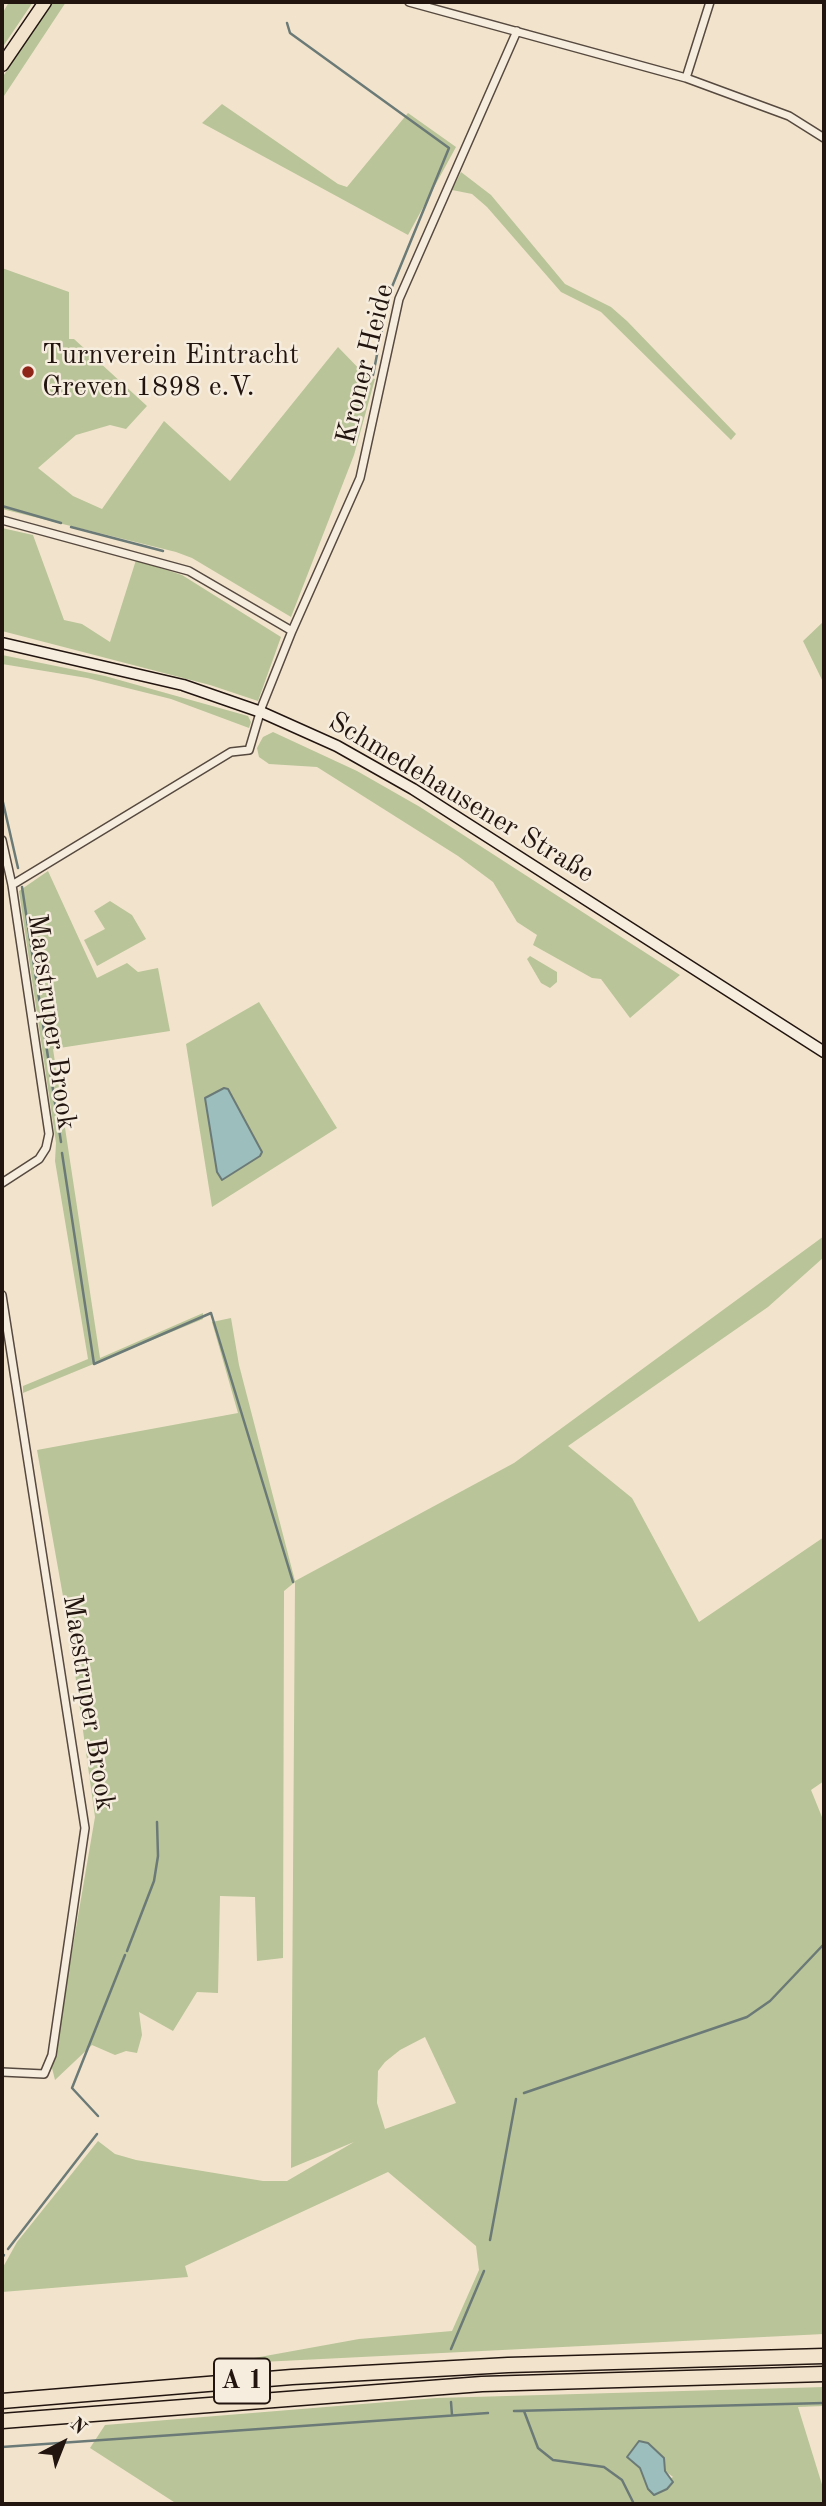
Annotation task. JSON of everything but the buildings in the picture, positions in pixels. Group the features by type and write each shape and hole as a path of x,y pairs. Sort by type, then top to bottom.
{"highway":[{"name":"A 1","path":"2,2401 292,2377 508,2365 824,2356"},
{"name":"A 1","path":"2,2423 32,2418 482,2384 824,2374"}],"main road":[{"path":"2,65 45,2"},
{"name":"Schmedehausener Straße","path":"2,643 145,675 261,712 337,746 414,789 824,1052"}],"street":[{"path":"409,2 686,78 789,116 824,138"},
{"path":"686,78 710,2"},
{"name":"Kroner Heide","path":"261,712 292,631 360,478 399,299 517,30"},
{"path":"2,520 189,571 292,631"},
{"name":"Maestruper Brook","path":"12,885 231,752 248,750 261,712"},
{"name":"Maestruper Brook","path":"2,840 12,885 49,1134 46,1148 39,1159 2,1183"},
{"name":"Maestruper Brook","path":"2,1295 85,1828 51,2056 44,2074 2,2072"}],"green space":[{"path":"9,2 33,2 2,48 2,14"},
{"path":"52,2 66,2 2,99 2,78"},
{"path":"222,104 338,184 347,187 408,113 456,147 408,235 202,123"},
{"path":"461,172 491,195 565,284 611,307 627,321 736,434 731,440 601,312 561,292 487,207 472,194 452,190"},
{"path":"2,268 69,292 69,339 74,339 147,406 126,429 110,425 76,435 38,468 73,496 102,509 164,421 230,481 338,347 367,377 375,379 354,455 291,617 192,558 176,552 2,509"},
{"path":"2,528 33,535 64,620 82,624 110,642 136,560 182,575 281,637 258,701 210,685 2,631"},
{"path":"824,621 824,684 803,641"},
{"path":"2,655 105,676 248,716 251,722 249,728 171,699 87,678 2,664"},
{"path":"273,732 357,771 420,807 680,975 630,1018 601,979 592,978 533,945 537,935 517,922 493,882 458,856 317,767 269,764 259,757 257,748 263,737"},
{"path":"48,871 97,978 127,963 138,972 158,968 170,1031 53,1049 100,1358 203,1313 203,1319 23,1393 23,1386 88,1359 55,1161 56,1143 19,891"},
{"path":"110,901 132,915 146,939 97,966 84,940 105,929 94,911"},
{"path":"530,956 557,972 557,982 550,988 541,983 527,959"},
{"path":"259,1002 337,1128 212,1207 186,1044"},
{"path":"824,1236 824,1257 768,1307 568,1446 632,1498 699,1622 824,1537 824,1781 811,1790 824,1822 824,2334 221,2364 359,2339 452,2331 479,2270 476,2246 388,2172 185,2266 188,2277 2,2292 2,2269 17,2242 98,2141 115,2154 136,2160 263,2181 287,2181 354,2142 291,2168 295,1582 284,1591 283,1958 257,1961 255,1897 220,1896 218,1993 197,1992 173,2031 139,2012 142,2035 137,2053 126,2051 115,2055 92,2045 55,2080 52,2068 95,1817 69,1630 37,1450 238,1413 212,1322 231,1318 239,1365 295,1581 514,1463","holes":["425,2037 456,2103 385,2129 377,2103 378,2071 400,2050"]},
{"path":"824,2387 824,2406 798,2407 824,2491 824,2504 177,2504 90,2448 105,2425 436,2398","holes":["639,2441 673,2477 648,2489 640,2468 627,2457"]}],"water":[{"path":"224,1088 228,1089 262,1152 260,1156 222,1180 217,1172 205,1098"},
{"path":"639,2441 648,2443 664,2458 665,2471 673,2482 667,2489 654,2495 648,2489 640,2468 627,2457"}],"waterway":[{"path":"287,23 290,33 449,148 389,294 373,375"},
{"path":"2,506 61,523"},
{"path":"71,527 163,551"},
{"path":"2,798 18,868"},
{"path":"22,887 61,1142"},
{"path":"62,1153 94,1364 211,1313 293,1582"},
{"path":"127,1951 154,1881 158,1856 157,1822"},
{"path":"524,2093 747,2017 770,2001 824,1944"},
{"path":"98,2116 72,2088 125,1955"},
{"path":"490,2240 516,2099"},
{"path":"8,2249 97,2134"},
{"path":"451,2349 484,2271"},
{"path":"451,2402 452,2415"},
{"path":"514,2411 824,2403"},
{"path":"524,2411 538,2448 553,2460 604,2467 622,2480 634,2504"},
{"path":"2,2447 488,2413"}],"place":[{"name":"Turnverein Eintracht Greven 1898 e.V.","path":"28,372"}]}
